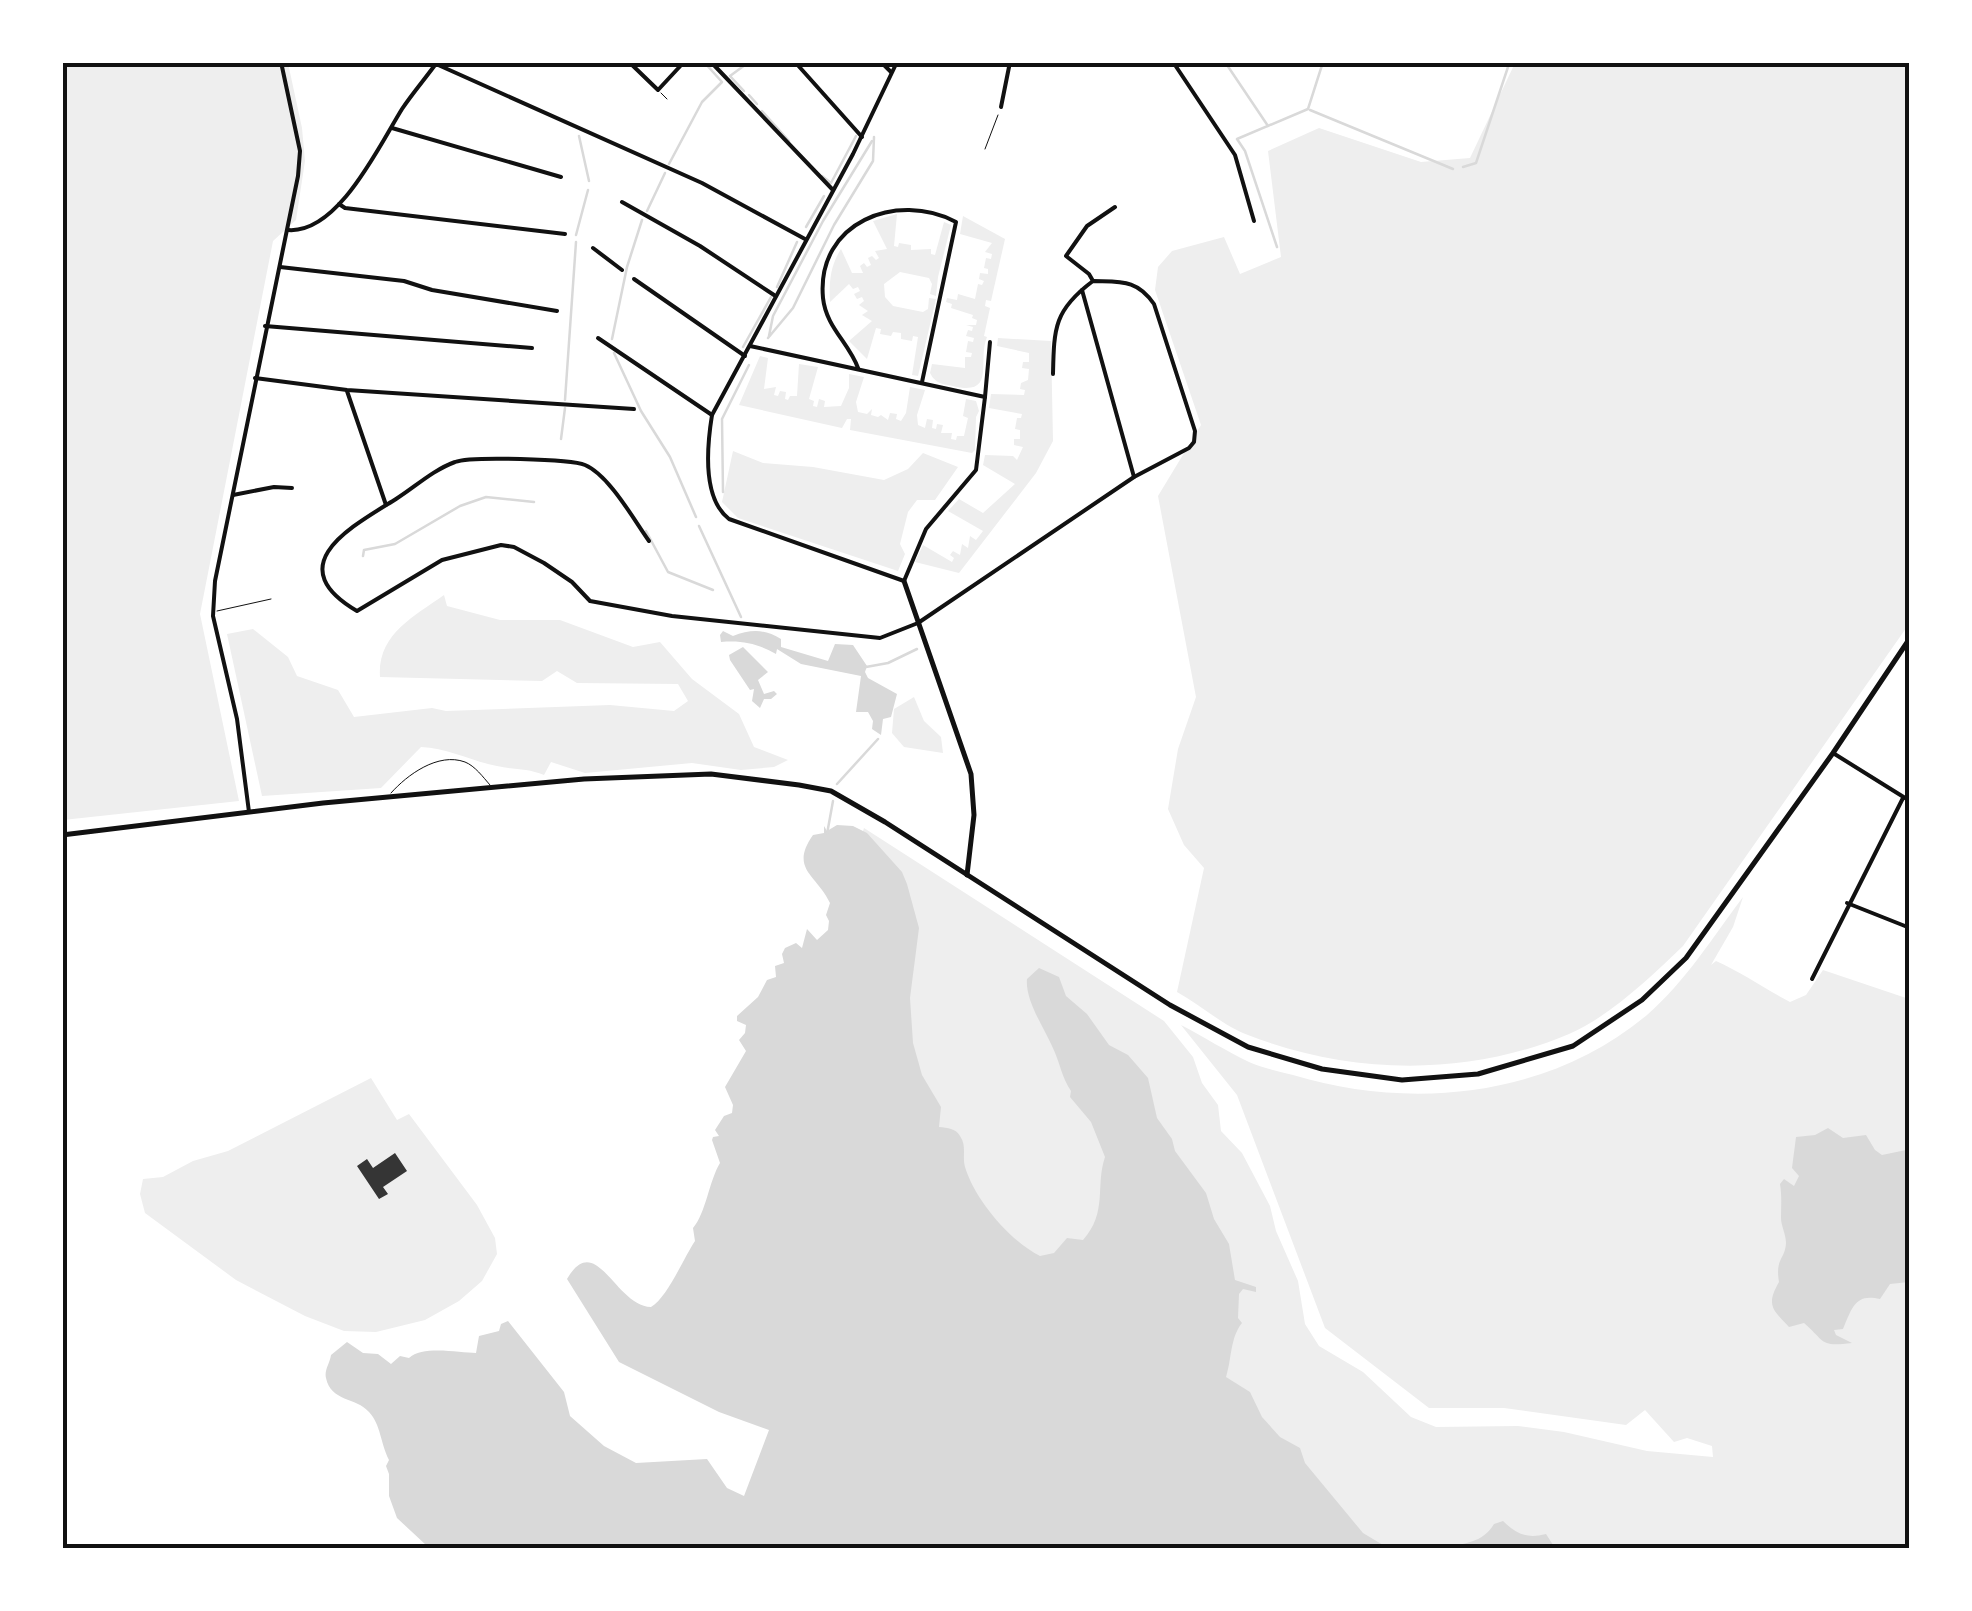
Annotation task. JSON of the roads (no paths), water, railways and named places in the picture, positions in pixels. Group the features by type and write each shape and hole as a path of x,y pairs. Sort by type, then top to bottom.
{"main road":[{"path":"904,581 972,774 974,815 967,875"},
{"path":"62,835 387,797 584,779 711,774 800,785 831,791 1170,1005 1248,1047 1322,1069 1402,1080 1478,1074 1573,1046 1642,1000 1686,958 1910,638"}],"street":[{"path":"249,812 237,719 214,612 214,581 288,230 300,152 281,62"},
{"path":"629,62 658,90 684,62"},
{"path":"710,62 832,189"},
{"path":"794,62 862,136"},
{"path":"881,62 891,72"},
{"path":"897,62 862,136 712,415 708,442 710,470 719,511 729,519 904,581 926,529 978,466 990,342"},
{"path":"1001,107 1010,62"},
{"path":"1080,62 1100,62"},
{"path":"1173,62 1234,155 1254,222"},
{"path":"288,230 305,229 339,204 356,185 437,63 702,183 805,238"},
{"path":"392,128 561,177"},
{"path":"622,202 700,246 774,296"},
{"path":"339,204 345,208 565,234"},
{"path":"1093,281 1066,256 1087,226 1115,207"},
{"path":"858,368 831,324 823,296 836,246 856,224 894,208 920,208 956,222 922,382"},
{"path":"593,248 622,270"},
{"path":"280,268 404,280 432,290 557,311"},
{"path":"634,279 745,356"},
{"path":"649,541 601,476 583,464 466,459 442,468 386,505 326,550 322,562 326,582 334,594 358,611 442,560 501,545 514,547 544,563 572,582 590,601 656,613 880,638 918,623 1134,477 1194,442 1195,432 1154,304 1144,290 1127,283 1093,281 1082,290 1056,321 1053,374"},
{"path":"1082,290 1134,477"},
{"path":"265,326 532,348"},
{"path":"598,338 712,415"},
{"path":"750,346 985,397"},
{"path":"254,378 347,390 634,408"},
{"path":"347,390 386,505"},
{"path":"233,495 274,487 292,488"},
{"path":"1833,753 1910,801"},
{"path":"1812,979 1902,798"},
{"path":"1847,903 1910,928"}],"lane":[{"path":"658,90 667,98"},
{"path":"214,612 272,599"},
{"path":"387,797 416,771 443,761 463,761 492,787"}],"waterway":[{"path":"669,164 702,102 722,82 704,62"},
{"path":"744,91 730,76 749,62"},
{"path":"1225,62 1268,126"},
{"path":"1277,247 1245,151 1237,139 1308,109 1323,62"},
{"path":"1463,167 1476,163 1509,64 1504,62"},
{"path":"749,95 757,104"},
{"path":"1310,110 1453,169"},
{"path":"762,111 789,141"},
{"path":"579,136 589,181"},
{"path":"822,176 831,183 856,136"},
{"path":"768,338 793,308 834,225 873,161 874,137"},
{"path":"769,336 773,316 823,221 872,141"},
{"path":"647,211 665,173"},
{"path":"576,235 588,190"},
{"path":"806,227 824,196"},
{"path":"612,339 627,267 642,220"},
{"path":"565,400 576,242"},
{"path":"777,287 797,242"},
{"path":"743,347 771,297"},
{"path":"614,353 641,411 670,457 696,517"},
{"path":"723,492 722,419 749,365"},
{"path":"561,439 565,408"},
{"path":"363,556 364,550 395,544 460,506 486,497 534,502"},
{"path":"699,526 741,617"},
{"path":"646,531 668,572 713,590"},
{"path":"866,667 888,663 917,649"},
{"path":"837,784 878,739"},
{"path":"827,834 833,801"}]}
